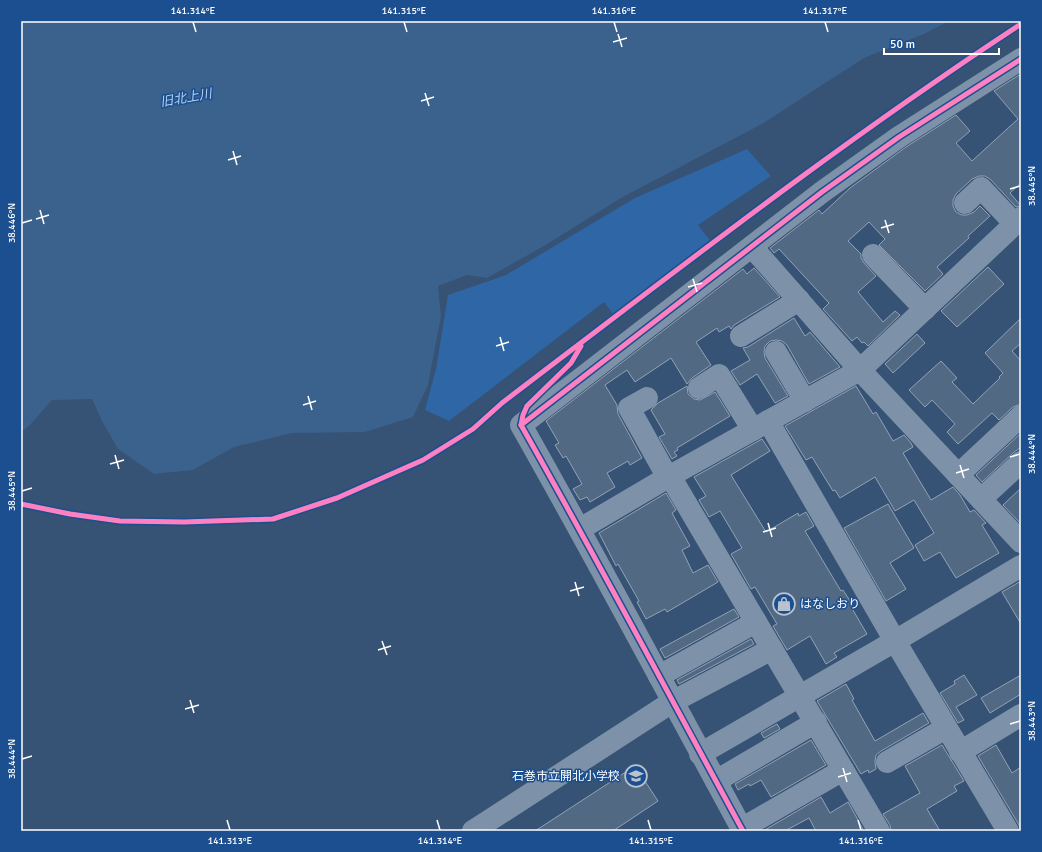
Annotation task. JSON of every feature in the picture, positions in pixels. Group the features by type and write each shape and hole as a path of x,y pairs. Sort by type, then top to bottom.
{"street":[{"path":"843,770 742,830 580,529 521,425 822,192 899,137 1021,59"},
{"path":"580,529 669,477 860,370 1019,220 981,188 965,203"},
{"path":"752,247 860,370 1021,542"},
{"path":"873,255 925,309"},
{"path":"741,336 799,300"},
{"path":"776,352 804,401"},
{"path":"699,388 719,375 760,426 895,641 1008,831"},
{"path":"647,398 629,408 816,722 879,831"},
{"path":"958,474 1021,416"},
{"path":"981,499 1021,462"},
{"path":"700,754 1021,566"},
{"path":"658,676 756,622"},
{"path":"472,831 672,702 772,649"},
{"path":"960,752 1021,715"},
{"path":"716,781 816,722"},
{"path":"887,762 946,728"}],"shaded area":[{"path":"747,149 771,176 698,225 711,242 613,314 604,302 449,421 425,410 436,369 448,295 506,275 635,198"}],"water":[{"name":"旧北上川","path":"21,21 949,21 924,34 864,58 762,124 621,198 544,246 487,278 467,275 438,286 441,316 428,385 413,417 365,432 292,433 234,447 193,470 154,474 118,449 102,421 92,399 52,400 29,426 21,432"}],"building":[{"path":"1019,75 1021,77 1021,183 1010,193 1021,206 1016,207 990,179 985,176 979,176 972,179 956,194 953,200 953,206 956,212 962,215 967,215 974,212 980,206 990,216 968,236 969,238 937,267 943,274 925,291 879,245 885,239 869,222 848,241 861,254 861,258 864,263 876,276 858,292 883,322 895,311 900,315 868,346 864,342 862,343 857,337 852,341 823,309 829,303 779,249 774,253 770,248 819,210 822,214 850,188 906,147 956,115 970,131 956,143 972,161 1018,119 994,91"},
{"path":"988,267 1004,284 957,327 941,311"},
{"path":"754,268 780,297 734,325 731,329 729,326 719,332 717,328 696,342 711,365 692,378 687,384 671,358 635,382 627,370 605,385 617,405 618,414 642,458 630,465 628,461 607,473 615,487 590,502 587,497 580,500 573,489 582,484 566,456 563,458 555,445 559,443 546,421 743,269 747,274"},
{"path":"794,318 805,336 810,332 840,367 809,384 787,345 782,341 770,341 765,346 765,358 788,396 775,403 757,374 740,385 731,371 750,360 743,348 748,347"},
{"path":"1021,318 1021,343 1012,351 1021,361 1021,404 1013,407 999,420 992,413 958,444 947,432 955,424 932,400 925,407 909,390 941,361 957,378 952,382 973,404 1000,378 999,377 1003,373 985,353"},
{"path":"917,334 925,343 893,373 885,364"},
{"path":"687,386 688,394 694,399 700,400 715,392 730,416 677,448 678,450 674,452 677,456 672,459 659,437 665,434 651,410 658,403"},
{"path":"856,386 873,414 876,412 893,441 904,435 911,443 913,447 903,453 931,500 953,487 960,495 970,512 974,510 986,523 982,525 999,553 956,578 940,552 924,561 915,545 934,533 914,500 895,511 875,477 840,498 835,490 833,491 812,457 806,460 785,426"},
{"path":"1021,433 1021,447 982,482 976,475"},
{"path":"762,439 770,451 731,475 766,532 798,513 799,516 806,512 814,526 805,531 841,591 843,590 852,604 850,605 867,634 834,653 837,657 826,664 810,636 787,650 773,626 777,624 755,587 751,589 731,554 742,548 720,511 709,517 699,500 706,496 694,477"},
{"path":"1021,488 1021,524 1003,505"},
{"path":"666,493 676,510 672,513 690,546 682,550 693,573 708,565 718,582 667,612 665,609 646,619 637,602 639,601 618,564 616,566 599,533"},
{"path":"888,504 914,548 890,563 906,589 886,601 844,528"},
{"path":"1021,581 1021,624 1002,592"},
{"path":"734,609 739,617 665,658 660,649"},
{"path":"751,639 754,644 679,684 677,680"},
{"path":"964,675 977,695 956,707 964,720 958,723 940,693 955,684 954,681"},
{"path":"1021,675 1021,694 990,713 981,698"},
{"path":"846,684 854,699 852,700 875,741 923,713 929,723 876,755 876,769 869,773 868,770 861,774 817,701"},
{"path":"777,724 780,729 764,738 761,733"},
{"path":"811,740 826,765 771,797 761,780 738,790 735,784"},
{"path":"942,745 964,781 954,786 957,791 927,809 940,831 891,831 890,825 883,814 920,793 905,766"},
{"path":"996,745 1012,773 1021,767 1021,831 1019,825 978,756"},
{"path":"635,766 658,801 613,831 535,831"},
{"path":"821,797 830,813 848,802 864,831 816,831 809,818 785,831 763,831"}],"cycle path":[{"path":"21,504 70,514 120,521 184,522 273,519 337,498 423,460 473,429 502,403 823,161 888,114 1021,24"},
{"path":"521,425 822,192 899,137 1021,59"},
{"path":"581,346 571,363 527,406 521,425 605,576 743,831"}],"place":[{"name":"はなしおり","path":"784,604"},
{"name":"石巻市立開北小学校","path":"636,776"}]}
